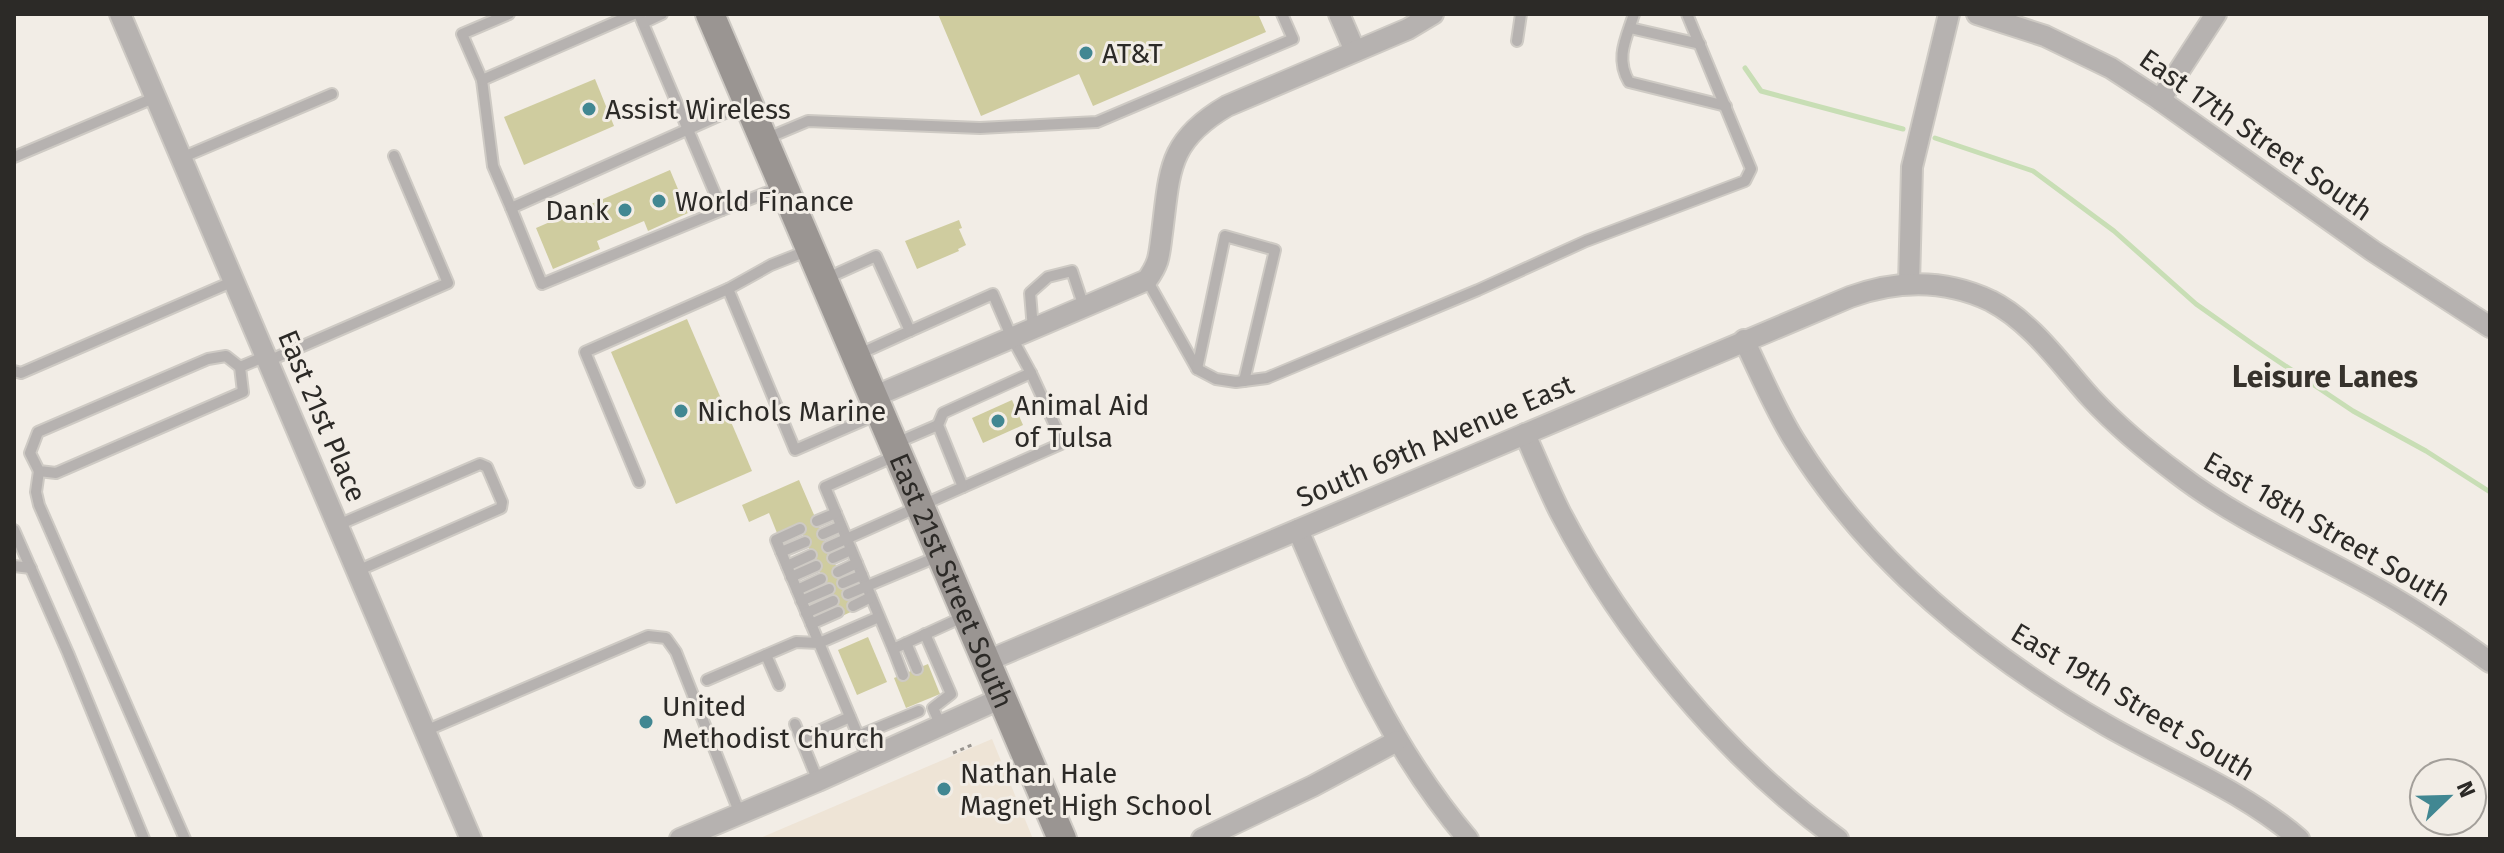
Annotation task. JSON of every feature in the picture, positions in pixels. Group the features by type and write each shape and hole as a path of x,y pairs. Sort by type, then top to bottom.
{"main road":[{"name":"East 21st Street South","path":"710,14 1062,839"}],"street":[{"name":"East 21st Place","path":"120,14 471,839"},
{"path":"1339,14 1355,51"},
{"path":"876,405 1012,338 1147,280 1158,265 1169,177 1175,156 1183,140 1203,120 1227,106 1408,29 1433,14"},
{"path":"1909,284 1912,167 1949,14"},
{"name":"East 17th Street South","path":"1977,14 2045,36 2111,68 2373,251 2490,327"},
{"path":"2160,100 2216,14"},
{"name":"South 69th Avenue East","path":"987,661 1744,340 1876,288 1909,284"},
{"name":"East 18th Street South","path":"1909,284 1941,285 1994,303 2034,335 2093,400 2131,436 2179,475 2228,509 2379,590 2490,662"},
{"name":"East 19th Street South","path":"1744,340 1781,419 1812,468 1883,553 1976,639 2046,689 2109,727 2200,775 2299,839"},
{"path":"1525,434 1559,511 1586,557 1652,654 1688,700 1738,754 1791,803 1838,839"},
{"path":"1298,530 1347,647 1397,741 1468,839"},
{"path":"680,839 868,759 935,711 1002,698"},
{"path":"1202,839 1313,786 1397,741"}],"lane":[{"path":"509,14 462,34 482,80 493,166 542,284 783,186"},
{"path":"482,80 638,17 662,14"},
{"path":"764,140 808,121 980,128 1097,122 1293,39 1282,14"},
{"path":"1517,41 1521,14"},
{"path":"1634,14 1621,58 1622,70 1629,82 1726,106"},
{"path":"1147,280 1197,369 1216,379 1244,381 1267,378 1478,290 1586,241 1745,181 1751,169 1687,14"},
{"path":"638,17 722,210"},
{"path":"1630,28 1700,44"},
{"path":"181,158 332,94"},
{"path":"14,157 156,97"},
{"path":"511,208 747,102"},
{"path":"240,367 448,283 394,156"},
{"path":"1197,369 1225,236 1275,250 1244,381"},
{"path":"639,482 585,352 728,289 771,265 810,250"},
{"path":"823,280 876,256 910,331"},
{"path":"1033,329 1030,293 1048,277 1072,271 1084,307"},
{"path":"14,371 21,373 234,281"},
{"path":"728,289 795,450 876,405"},
{"path":"830,553 920,507 1063,443 993,294 855,356"},
{"path":"39,471 56,473 243,392 240,367 226,356 208,359 38,432 30,453 39,471 36,492 39,505 185,839"},
{"path":"903,675 825,487 938,425 943,413 1031,373"},
{"path":"938,425 963,487"},
{"path":"338,525 480,464 487,467 502,502 497,510 357,571"},
{"path":"817,521 836,513"},
{"path":"823,534 841,526"},
{"path":"800,529 776,540 868,759"},
{"path":"14,530 144,839"},
{"path":"781,552 805,542"},
{"path":"787,566 811,555"},
{"path":"843,583 864,580 941,555"},
{"path":"838,572 857,563"},
{"path":"14,566 31,568"},
{"path":"791,577 816,566"},
{"path":"799,595 821,579"},
{"path":"848,594 864,580"},
{"path":"799,595 829,589"},
{"path":"853,606 871,597"},
{"path":"806,613 833,601"},
{"path":"811,624 838,612"},
{"path":"893,649 967,615"},
{"path":"707,680 796,642 819,643 879,617"},
{"path":"858,736 917,708 935,711 951,694 925,634"},
{"path":"425,731 648,636 666,638 676,652 740,814"},
{"path":"906,643 917,669"},
{"path":"766,655 779,685"},
{"path":"801,739 850,717"},
{"path":"795,724 818,781"}],"path":[{"path":"953,753 974,744"}],"shaded area":[{"name":"Nathan Hale Magnet High School","path":"992,739 1033,839 758,839"}],"building":[{"name":"AT&T","path":"938,14 1258,14 1266,32 1093,106 1079,74 981,116"},
{"path":"595,79 614,126 524,165 504,117"},
{"path":"670,170 688,213 648,231 644,221 597,241 600,249 553,269 536,228"},
{"path":"959,220 962,228 959,229 966,245 917,269 905,241"},
{"name":"Nichols Marine","path":"687,319 752,471 676,504 611,352"},
{"name":"Animal Aid of Tulsa","path":"1012,400 1023,425 983,443 972,418"},
{"path":"799,480 855,610 840,617 798,524 777,533 769,513 749,522 742,505"},
{"path":"868,637 887,682 857,695 838,650"},
{"path":"928,664 940,694 906,708 894,678"}],"waterway":[{"path":"1745,68 1761,91 1903,129"},
{"path":"1935,138 2033,171 2114,231 2196,304 2254,345 2353,411 2426,451 2490,492"}],"place":[{"name":"AT&T","path":"1086,53"},
{"name":"Assist Wireless","path":"589,109"},
{"name":"World Finance","path":"659,201"},
{"name":"Dank","path":"625,210"},
{"name":"Nichols Marine","path":"681,411"},
{"name":"Animal Aid of Tulsa","path":"998,421"},
{"name":"United Methodist Church","path":"646,722"},
{"name":"Nathan Hale Magnet High School","path":"944,789"}],"district":[{"name":"Leisure Lanes","path":"2325,377"}]}
